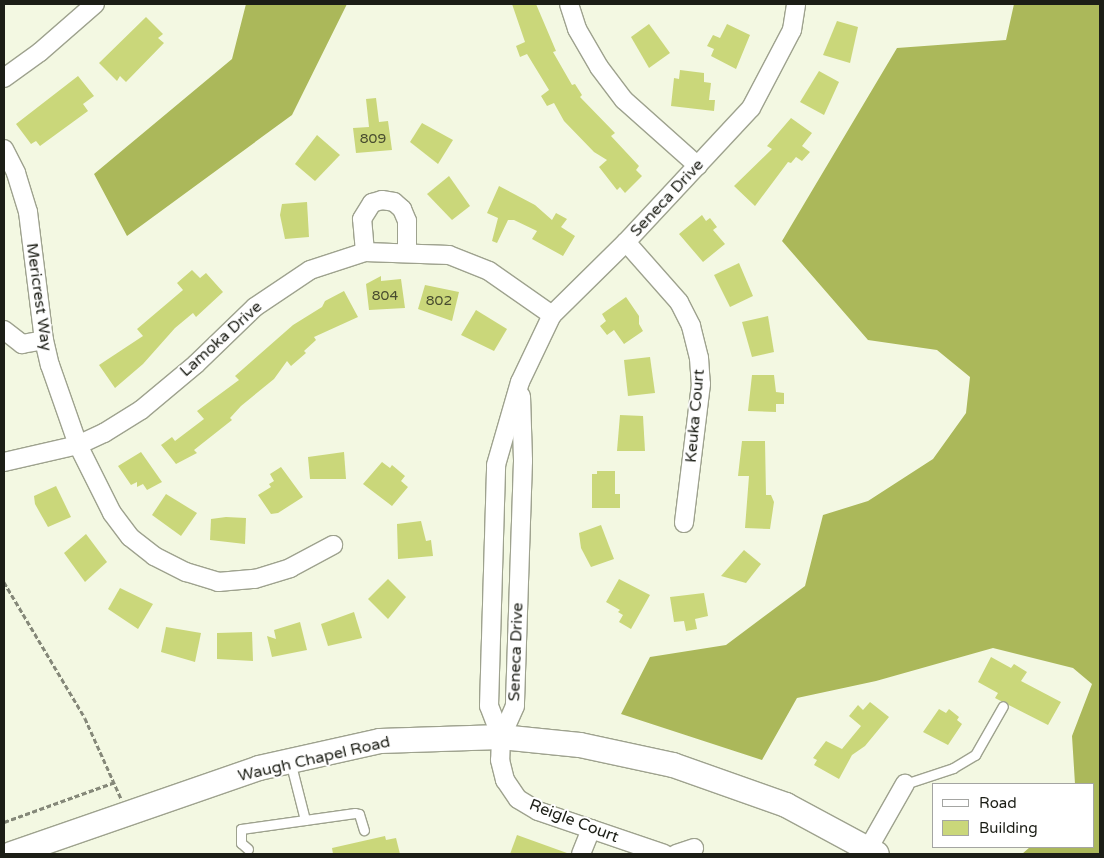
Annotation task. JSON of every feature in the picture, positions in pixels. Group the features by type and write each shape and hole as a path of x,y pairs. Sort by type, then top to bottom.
{"main road":[{"name":"Waugh Chapel Road","path":"11,854 259,768 380,741 501,737 580,745 672,764 786,805 873,852"}],"street":[{"path":"4,78 47,47 95,4"},
{"path":"569,4 578,29 599,67 624,100 698,166"},
{"name":"Seneca Drive","path":"501,737 489,706 496,465 520,382 552,315 626,242 752,108 792,30 796,4"},
{"name":"Mericrest Way","path":"4,149 16,173 28,212 44,340 78,445 112,513 130,537 154,556 186,572 218,582 255,579 290,568 333,545"},
{"path":"365,252 362,219 372,203 382,200 394,202 402,209 407,221 407,251"},
{"name":"Keuka Court","path":"626,242 679,302 691,326 699,358 701,384 684,523"},
{"name":"Lamoka Drive","path":"4,462 78,445 141,410 262,302 310,270 365,252 407,251 449,254 489,271 552,315"},
{"path":"4,330 22,344 44,340"},
{"name":"Seneca Drive","path":"501,737 515,706 523,461 520,382"},
{"name":"Reigle Court","path":"501,737 500,760 505,780 518,800 538,811 664,854"},
{"path":"873,852 905,784"},
{"path":"581,854 591,829"},
{"path":"676,854 694,848"}],"lane":[{"path":"905,784 953,768 975,755 1004,706"},
{"path":"290,761 306,820"},
{"path":"248,849 241,843 241,829 355,813 359,814 364,830"}],"path":[{"path":"4,582 85,718 115,782 127,814"},
{"path":"4,822 115,782"}],"green space":[{"path":"246,4 347,4 292,115 127,236 94,174 232,59"},
{"path":"1014,4 1100,4 1100,854 1022,854 1029,848 1094,848 1094,783 1075,783 1072,736 1092,684 1073,668 993,648 876,681 797,698 762,760 621,714 650,657 726,645 805,586 823,515 868,501 933,459 966,413 970,377 937,350 868,340 782,241 897,48 1006,40"}],"building":[{"path":"512,4 536,4 556,51 553,52 572,85 575,84 582,95 580,97 615,133 611,136 639,166 636,170 642,176 625,193 620,187 617,190 599,167 607,160 594,152 564,121 554,103 547,106 541,96 549,90 527,54 520,57 516,46 525,42"},
{"path":"146,17 163,34 158,38 164,43 126,82 120,76 117,81 99,63"},
{"path":"837,21 858,27 850,63 823,55"},
{"path":"649,24 670,53 649,68 631,37"},
{"path":"727,24 750,35 736,69 711,56 714,49 707,46 713,35 720,38"},
{"path":"680,70 704,73 704,82 711,83 709,100 715,100 714,111 671,106 674,78 679,79"},
{"path":"819,71 839,82 824,115 800,102"},
{"path":"78,76 94,96 83,104 88,111 40,146 36,141 31,144 16,124"},
{"path":"376,98 379,122 388,121 392,150 356,153 353,128 369,127 366,99"},
{"path":"791,118 812,133 802,146 810,152 802,161 796,157 791,163 788,162 755,206 734,186 772,149 767,146"},
{"path":"422,123 453,140 438,164 410,142"},
{"path":"317,135 340,155 315,181 295,164"},
{"path":"449,176 470,206 452,220 427,194"},
{"path":"499,186 535,205 552,220 556,213 567,219 561,227 575,236 563,256 532,239 537,231 514,220 508,220 497,243 492,241 498,218 487,213"},
{"path":"307,202 309,237 285,239 280,215 282,204"},
{"path":"702,215 706,221 710,218 717,227 713,230 725,244 703,262 679,234"},
{"path":"739,263 753,296 730,307 714,275"},
{"path":"192,270 200,278 206,273 223,292 196,317 193,313 175,328 143,364 115,388 99,365 143,336 137,329 183,290 177,283"},
{"path":"381,276 381,281 401,279 405,308 369,310 366,284"},
{"path":"425,285 459,292 452,321 418,309"},
{"path":"344,291 358,317 314,337 316,340 304,351 306,353 291,366 287,361 274,379 241,406 230,418 232,420 194,450 197,453 176,464 161,445 172,437 175,441 204,419 197,411 239,380 235,376 293,325 322,307 325,301"},
{"path":"626,297 639,316 639,324 643,331 624,344 614,330 607,335 600,326 606,321 602,314"},
{"path":"476,310 507,329 494,351 461,335"},
{"path":"768,316 774,352 752,357 742,322"},
{"path":"650,357 655,393 628,396 624,360"},
{"path":"752,375 774,375 776,392 784,393 784,404 776,404 776,412 748,411"},
{"path":"620,415 643,416 645,451 617,451"},
{"path":"742,441 765,441 766,495 771,495 774,502 770,529 745,528 749,476 738,476"},
{"path":"141,452 162,482 147,490 143,484 137,487 137,482 131,485 118,466"},
{"path":"344,452 346,479 310,479 308,457"},
{"path":"382,462 390,468 392,465 405,476 401,481 408,487 392,506 363,484"},
{"path":"281,467 303,497 278,513 271,514 258,495 271,487 269,484 274,481 270,474"},
{"path":"597,471 615,471 615,494 620,494 620,508 592,508 592,474 597,474"},
{"path":"56,486 71,517 48,527 35,504 34,496"},
{"path":"166,494 197,513 181,536 152,515"},
{"path":"226,517 246,518 245,544 210,540 211,519"},
{"path":"421,521 426,541 431,540 433,556 398,559 397,524"},
{"path":"601,525 614,559 591,567 581,548 579,533"},
{"path":"86,534 107,562 85,582 64,553"},
{"path":"744,550 761,564 746,583 721,576"},
{"path":"388,579 406,597 388,619 368,599"},
{"path":"619,579 650,595 631,629 619,622 623,615 618,612 620,610 606,602"},
{"path":"120,588 153,604 138,629 108,609"},
{"path":"704,593 708,616 695,619 697,629 686,631 684,621 674,622 670,597"},
{"path":"354,612 362,638 328,646 321,624"},
{"path":"300,622 307,650 272,657 267,636 276,639 274,630"},
{"path":"166,627 201,633 195,662 161,652"},
{"path":"252,632 253,661 217,659 217,633"},
{"path":"991,657 1011,668 1014,664 1027,672 1021,681 1061,702 1048,725 995,698 998,693 978,682"},
{"path":"870,702 889,717 865,746 852,755 839,779 814,765 817,760 813,758 826,741 842,749 861,726 849,716 858,705 863,710"},
{"path":"939,709 946,713 949,709 959,717 957,720 962,724 948,745 923,732"},
{"path":"517,835 567,853 510,854"},
{"path":"385,836 386,840 396,838 400,854 333,854 332,848"}]}
